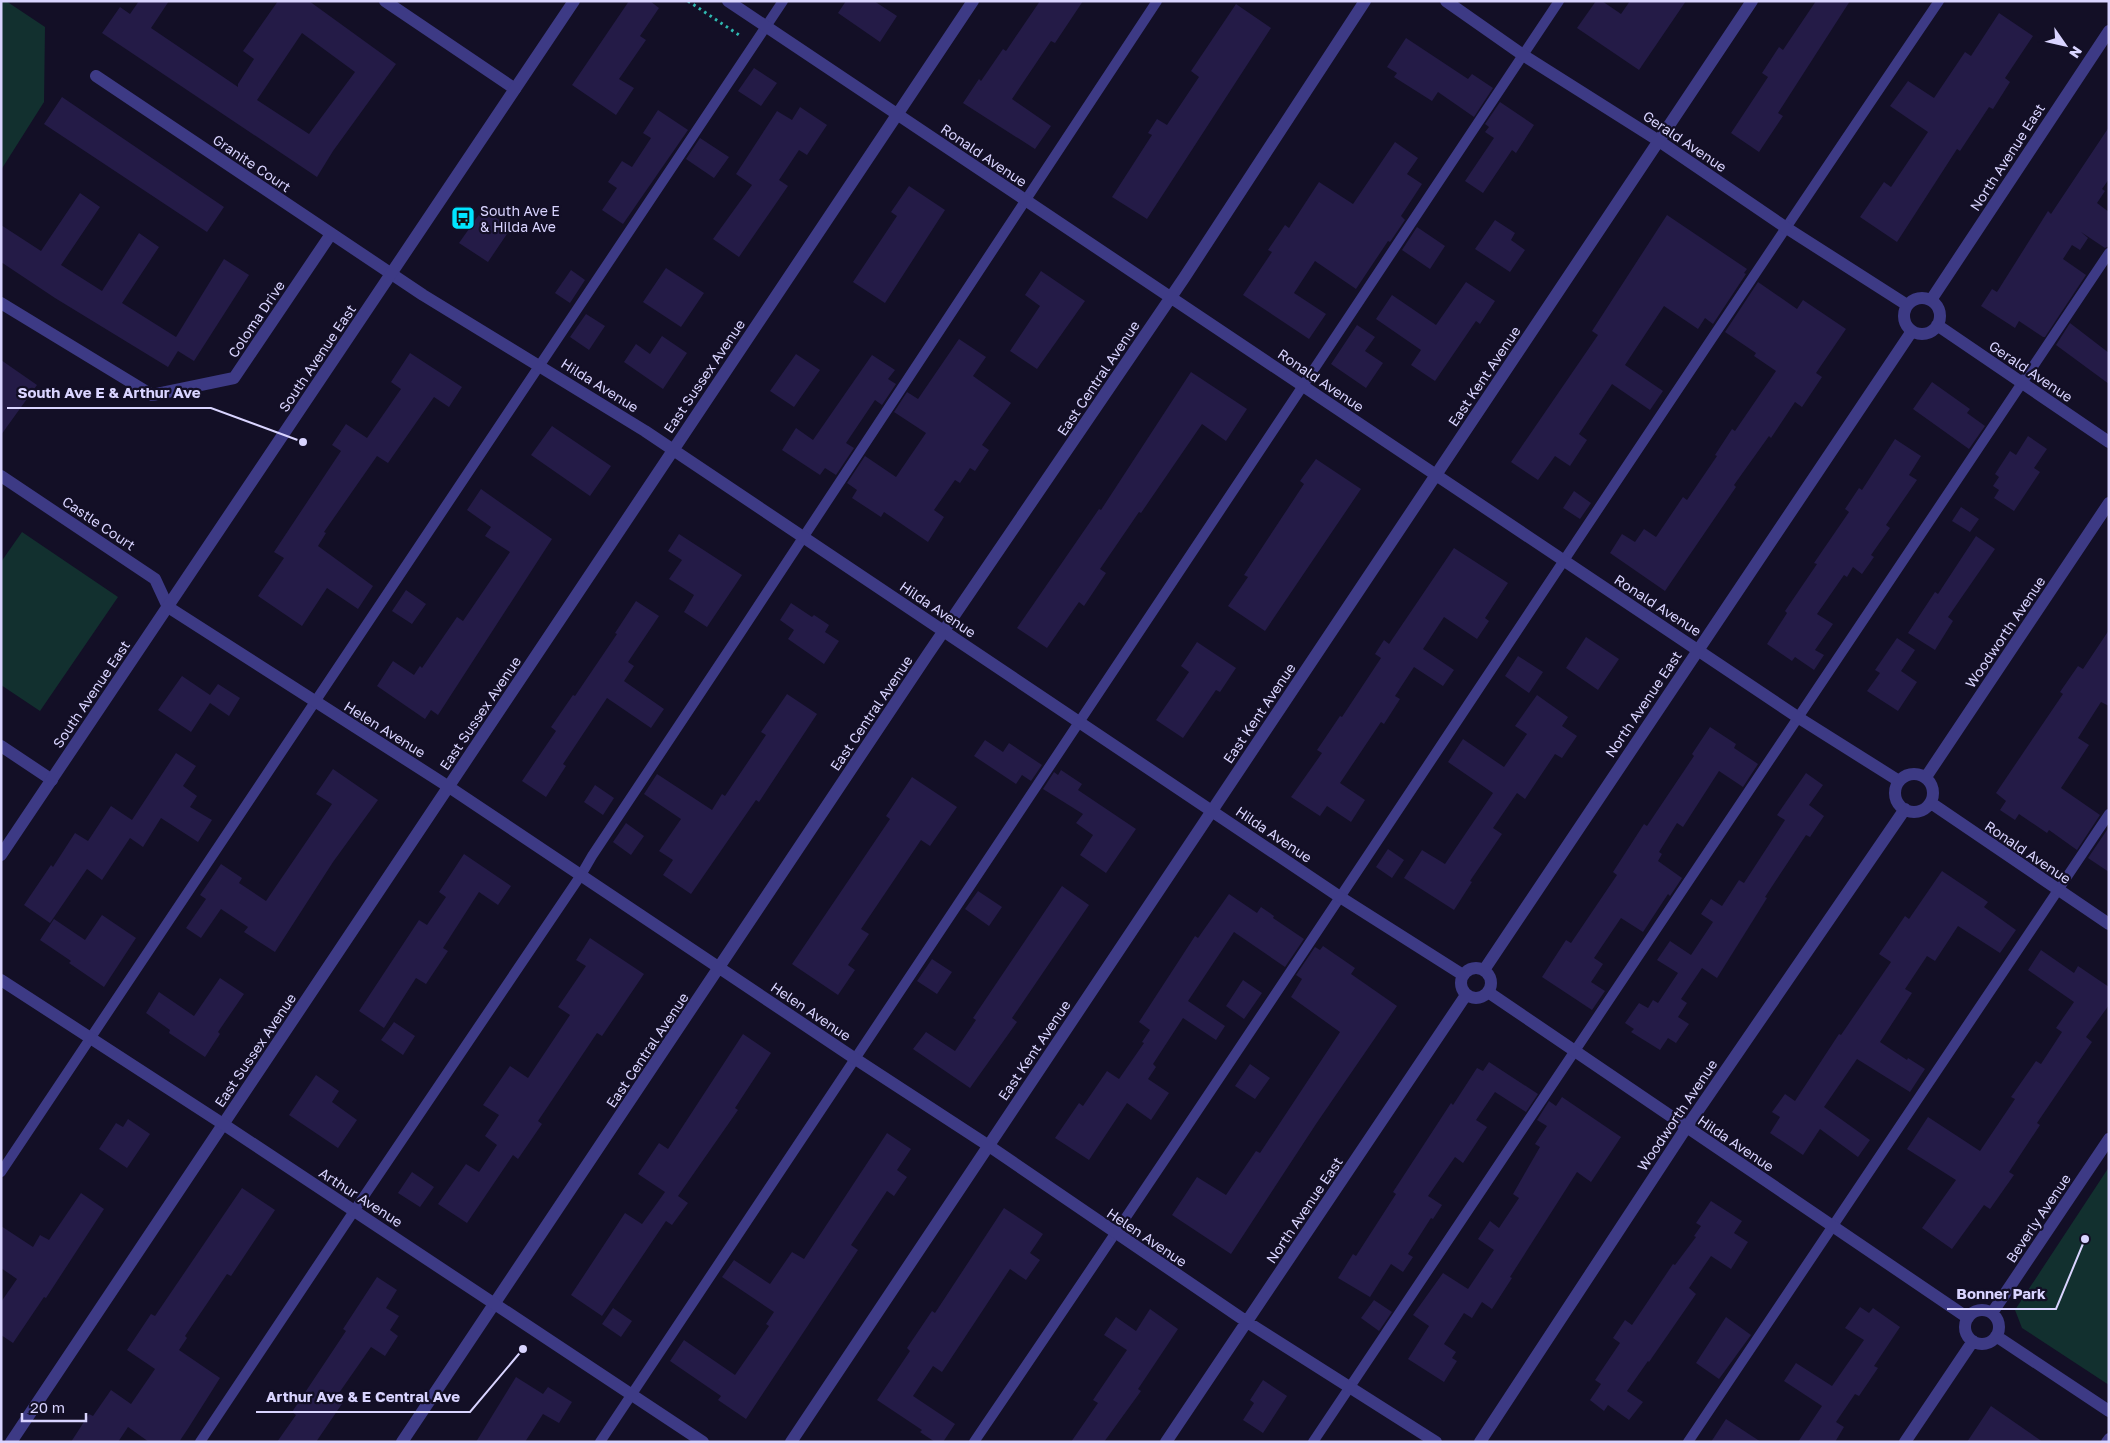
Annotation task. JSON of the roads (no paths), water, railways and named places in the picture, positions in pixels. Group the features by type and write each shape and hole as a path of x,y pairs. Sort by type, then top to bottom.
{"street":[{"path":"385,1 515,89"},
{"name":"South Avenue East","path":"1,855 574,1"},
{"name":"Ronald Avenue","path":"728,1 1799,718 1899,781"},
{"name":"East Sussex Avenue","path":"11,1442 973,1"},
{"name":"East Central Avenue","path":"402,1442 496,1304 944,630 1171,298 1365,1"},
{"name":"Gerald Avenue","path":"1446,1 1523,55 1659,141 1785,227 1907,305"},
{"name":"East Kent Avenue","path":"791,1442 1752,1"},
{"name":"North Avenue East","path":"1931,300 2109,31"},
{"name":"Granite Court","path":"96,76 392,274"},
{"name":"Coloma Drive","path":"1,303 152,395 234,378 330,234"},
{"name":"Hilda Avenue","path":"392,274 673,450 1340,897 1463,975"},
{"path":"1921,297 1931,300 1940,312 1937,325 1931,331 1925,333 1912,331 1904,320 1903,313 1907,305 1915,298 1921,297"},
{"name":"Gerald Avenue","path":"1937,325 2109,442"},
{"name":"North Avenue East","path":"1484,970 1697,649 1912,331"},
{"name":"Castle Court","path":"1,476 155,578 168,607"},
{"name":"Woodworth Avenue","path":"1926,777 2109,503"},
{"name":"Helen Avenue","path":"168,607 449,787 988,1146 1247,1322 1348,1388 1436,1442"},
{"path":"1,746 52,780"},
{"path":"1912,774 1926,777 1933,790 1930,803 1920,811 1914,812 1905,809 1895,796 1899,781 1906,775 1912,774"},
{"name":"Ronald Avenue","path":"1930,803 2109,924"},
{"name":"Woodworth Avenue","path":"1480,1442 1686,1128 1905,809"},
{"path":"1472,968 1484,970 1490,980 1488,992 1476,998 1466,996 1461,987 1463,975 1472,968"},
{"name":"Arthur Avenue","path":"1,980 90,1040 223,1124 703,1442"},
{"name":"Hilda Avenue","path":"1488,992 1968,1318"},
{"name":"North Avenue East","path":"1166,1442 1466,996"},
{"name":"Beverly Avenue","path":"1992,1313 2109,1139"},
{"path":"1983,1310 1992,1313 1999,1325 1996,1336 1990,1342 1984,1344 1973,1341 1965,1329 1968,1318 1977,1311 1983,1310"},
{"path":"1996,1336 2109,1412"},
{"path":"1905,1442 1973,1341"}],"lane":[{"path":"1,1172 538,365 783,1"},
{"path":"200,1442 582,875 592,856 804,538 1157,1"},
{"path":"600,1442 1559,1"},
{"path":"974,1442 1116,1234 1785,227 1939,1"},
{"path":"1313,1442 2109,253"},
{"path":"1688,1442 1831,1225 2109,814"},
{"path":"2106,1442 2109,1438"}],"place":[{"name":"South Ave E & Hilda Ave","path":"463,218"},
{"name":"South Ave E & Arthur Ave","path":"303,442"},
{"name":"Bonner Park","path":"2085,1239"},
{"name":"Arthur Ave & E Central Ave","path":"523,1349"}]}
